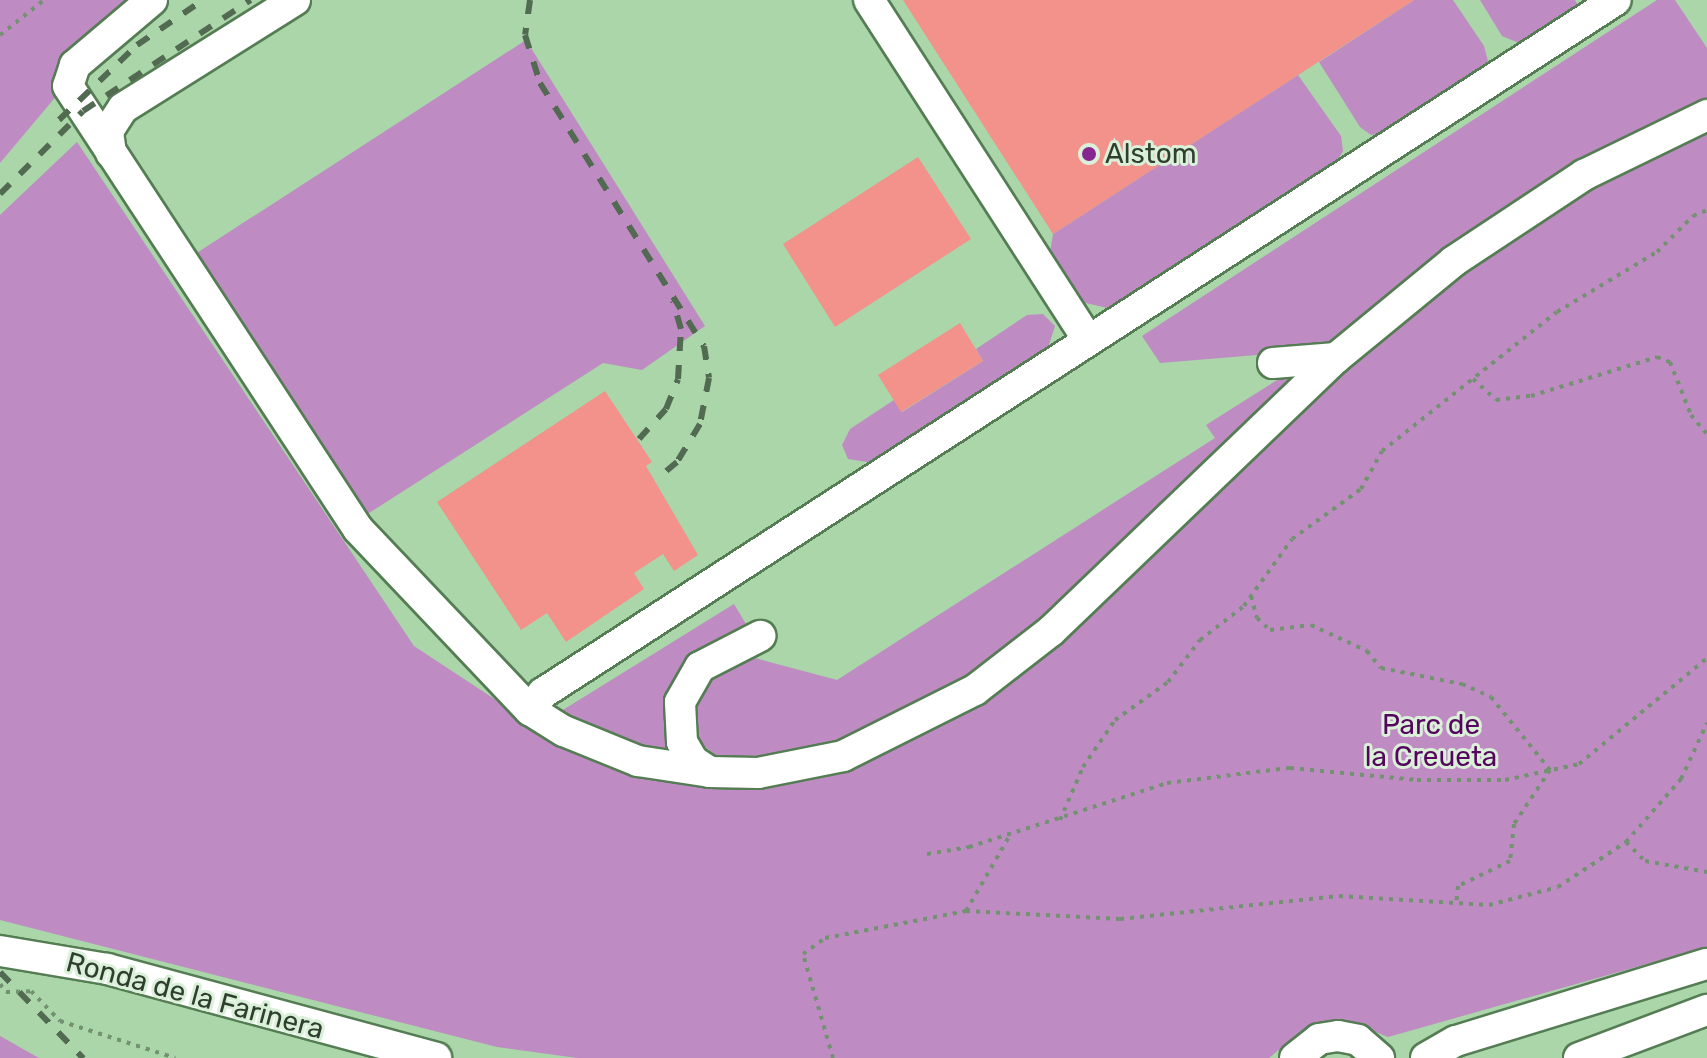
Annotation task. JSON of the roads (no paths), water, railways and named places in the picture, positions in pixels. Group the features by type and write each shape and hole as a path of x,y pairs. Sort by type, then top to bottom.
{"street":[{"path":"152,0 68,75 68,86 358,529 530,710 625,756 710,772 758,773 843,756 975,690 1051,631 1336,358 1454,261 1584,175 1707,115"},
{"path":"111,153 108,131 123,108 295,0"},
{"path":"869,0 1088,340"},
{"path":"530,710 543,693 1616,0"},
{"path":"1273,363 1336,358"},
{"path":"710,772 687,754 679,728 680,702 700,667 760,636"},
{"name":"Ronda de la Farinera","path":"0,951 107,969 436,1058"},
{"path":"1295,1056 1319,1039 1338,1036 1376,1055 1456,1041 1707,964"},
{"path":"1579,1058 1707,1010"},
{"path":"1426,1058 1456,1041"}],"railway":[{"path":"59,120 137,45 203,0"},
{"path":"0,194 83,111 251,0"},
{"path":"530,0 525,35 540,83 704,346 709,378 700,424 677,462 657,479"},
{"path":"639,439 666,409 678,379 681,329 673,301"},
{"path":"0,972 83,1058"}],"place":[{"name":"Alstom","path":"1089,154"}],"park label":[{"name":"Parc de la Creueta","path":"1431,741"}]}
